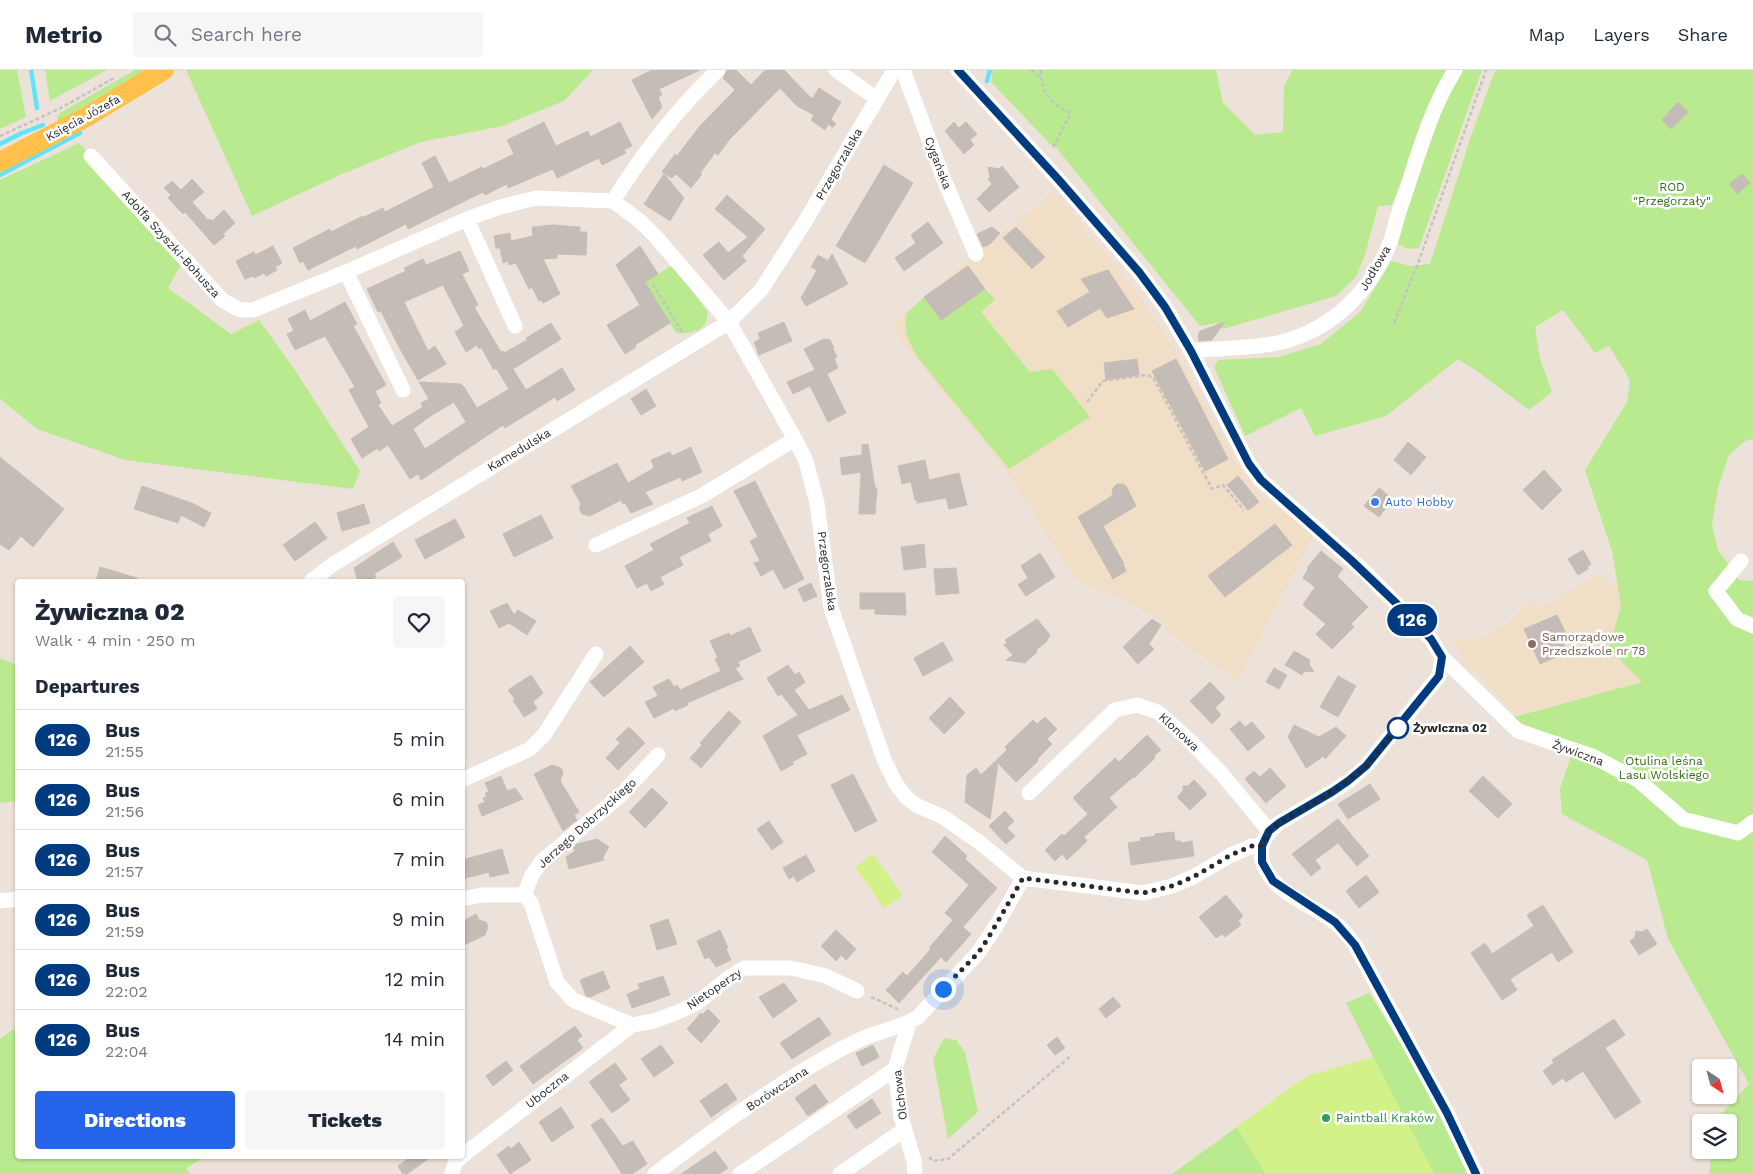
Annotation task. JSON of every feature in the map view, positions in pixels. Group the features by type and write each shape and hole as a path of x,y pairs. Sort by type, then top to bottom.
{"main road":[{"name":"Księcia Józefa","path":"0,162 88,116 164,70"}],"street":[{"path":"718,70 668,122 634,168 613,201 640,221 656,237 729,322"},
{"path":"836,70 877,99"},
{"name":"Przegorzalska","path":"894,70 806,220 761,290 729,322 806,461 817,503 831,608 885,762 896,784 906,797 916,805 943,817 979,842 1023,878"},
{"name":"Cygańska","path":"903,70 944,180 976,254"},
{"path":"958,70 1044,163 1139,272 1165,307 1191,351 1249,464 1261,480 1358,566 1431,639 1442,657 1439,676 1366,766 1343,785 1279,823 1269,831 1262,846 1262,862 1273,881 1335,922 1355,945 1447,1113 1476,1174"},
{"name":"Jodłowa","path":"1191,351 1246,348 1282,342 1306,333 1326,322 1355,300 1371,279 1388,246 1435,106 1455,70"},
{"name":"Adolfa Szyszki-Bohusza","path":"91,156 222,300 240,310 253,310 467,219 500,207 536,198 613,201"},
{"path":"467,219 515,326"},
{"path":"346,272 403,390"},
{"name":"Kamedulska","path":"314,579 332,565 729,322"},
{"path":"596,545 703,495 795,439"},
{"path":"1741,561 1716,592 1737,619 1753,626"},
{"path":"465,779 530,750 544,735 596,654"},
{"name":"Żywiczna","path":"1442,657 1518,731 1592,756 1638,780 1683,818 1738,833 1753,822"},
{"name":"Klonowa","path":"1029,793 1115,710 1137,705 1158,712 1189,740 1222,774 1269,831"},
{"name":"Jerzego Dobrzyckiego","path":"524,895 532,875 542,861 621,795 658,755"},
{"path":"909,1023 918,1017 978,953 996,926 1023,878 1143,893 1172,886 1193,877 1231,855 1252,846 1262,846"},
{"path":"465,898 482,895 524,895 531,904 557,982 565,993 573,1000 632,1025"},
{"path":"0,901 15,899"},
{"name":"Nietoperzy","path":"632,1025 654,1021 697,1003 744,968 791,968 826,976 857,991"},
{"name":"Olchowa","path":"909,1023 895,1069 901,1117 914,1161 914,1174"},
{"name":"Borówczana","path":"655,1174 710,1133 843,1048 872,1035 909,1023"},
{"name":"Uboczna","path":"465,1154 632,1025"},
{"path":"740,1174 895,1069"},
{"path":"840,1174 905,1129"},
{"name":"Uboczna","path":"452,1173 455,1163 459,1159"}],"path":[{"path":"1031,70 1041,78"},
{"path":"1041,70 1041,78 1049,99 1062,110 1071,113 1044,163"},
{"path":"1394,324 1420,258 1486,70"},
{"path":"0,136 59,109 115,77"},
{"path":"653,284 690,346"},
{"path":"1087,402 1103,381 1145,375 1153,377 1212,489 1223,485 1244,510"},
{"path":"857,991 888,1005"},
{"path":"927,1156 933,1161 948,1158 1072,1055"}],"shaded area":[{"path":"1054,191 1133,287 1177,352 1236,463 1247,478 1264,499 1314,533 1238,681 1165,631 1168,624 1074,578 1006,470 889,326"},
{"name":"Samorządowe Przedszkole nr 78","path":"1599,574 1612,586 1617,581 1621,606 1609,648 1643,682 1516,715 1473,668 1468,670 1461,664 1466,660 1450,640 1482,638 1511,621 1529,600 1538,609"}],"green space":[{"path":"0,70 17,70 26,117 0,129"},
{"path":"45,70 107,70 50,101"},
{"path":"135,70 148,70 59,122 57,118 60,113"},
{"path":"186,70 593,70 564,101 502,126 421,142 342,174 252,216"},
{"path":"993,70 1216,70 1223,103 1255,135 1283,132 1284,87 1292,70 1451,70 1431,109 1392,205 1378,206 1365,255 1356,277 1336,296 1223,329 1218,323 1200,326 1057,148 1051,145 991,82"},
{"path":"1463,70 1482,70 1419,248 1408,249 1396,243 1445,101"},
{"path":"1497,70 1753,70 1753,439 1745,441 1729,455 1718,488 1712,525 1718,550 1739,580 1753,581 1753,1174 1709,1174 1711,1159 1737,1159 1737,1114 1721,1114 1731,1104 1738,1104 1738,1096 1749,1084 1738,1064 1738,1059 1735,1059 1668,939 1647,860 1562,814 1560,789 1574,747 1510,718 1642,682 1609,648 1621,606 1612,551 1585,470 1627,402 1630,380 1609,346 1595,353 1563,310 1535,327 1540,359 1552,392 1529,410 1458,359 1386,416 1315,436 1301,408 1245,436 1214,367 1218,360 1279,357 1321,344 1361,311 1391,261 1411,266 1430,264 1472,133 1494,73"},
{"path":"79,143 95,159 181,264 168,288 231,334 259,320 295,370 360,471 353,489 125,460 37,429 0,399 0,180"},
{"path":"673,265 707,311 706,322 699,330 688,333 676,333 645,282"},
{"path":"985,289 995,299 981,312 1030,372 1052,369 1090,417 1009,469 922,363 908,340 906,327 907,313 924,297 941,320"},
{"path":"0,658 15,664 15,801 0,803"},
{"path":"873,854 903,896 884,908 855,867"},
{"path":"1369,993 1416,1068 1468,1174 1434,1174 1346,1003"},
{"path":"15,1028 15,1159 202,1159 186,1168 190,1174 0,1174 0,1039"},
{"path":"944,1038 956,1040 965,1052 978,1112 948,1139 933,1059"},
{"name":"Paintball Kraków","path":"1373,1057 1434,1174 1266,1174 1237,1127 1296,1083 1310,1075"},
{"path":"1237,1127 1266,1174 1172,1174"}],"building":[{"path":"652,70 700,70 659,89 662,95 658,97 662,107 652,119 632,80"},
{"path":"727,70 736,70 751,85 765,70 784,70 812,99 819,88 841,102 831,119 836,124 833,127 828,124 825,130 811,120 814,115 797,106 780,88 729,140 718,155 715,153 691,188 676,174 672,178 662,172 675,154 677,156 700,126 735,90 723,78"},
{"path":"1678,102 1688,112 1671,129 1662,120"},
{"path":"544,122 556,146 588,131 590,137 620,122 632,146 624,150 626,153 602,165 599,158 557,178 553,169 508,188 507,184 485,195 483,192 408,229 406,224 357,249 356,246 308,270 303,261 300,263 293,248 330,229 331,232 383,208 385,212 434,187 422,163 435,156 449,183 514,154 507,140"},
{"path":"954,122 959,128 966,122 977,134 970,140 974,145 964,154 945,131"},
{"path":"884,165 913,183 865,263 836,246"},
{"path":"1002,166 1019,187 989,212 977,199 992,184 988,179 990,177 988,167 999,169"},
{"path":"664,174 684,198 670,221 644,204"},
{"path":"1742,174 1750,183 1737,194 1729,184"},
{"path":"192,179 204,192 192,202 208,220 212,221 224,210 235,223 223,234 225,236 214,245 185,212 183,214 168,198 171,195 164,188 172,181 181,190"},
{"path":"727,195 765,229 742,256 746,261 724,280 703,255 719,242 728,253 748,237 715,209"},
{"path":"928,222 943,243 904,271 895,258 916,243 911,235"},
{"path":"553,225 580,227 580,232 587,232 586,255 557,254 557,258 543,259 560,294 543,303 541,300 539,301 532,287 529,289 516,263 509,265 508,261 503,263 500,248 496,248 494,236 510,233 511,241 533,236 532,227"},
{"path":"992,227 1000,233 990,244 983,247 977,234"},
{"path":"1016,227 1045,257 1032,269 1003,238"},
{"path":"273,246 282,263 275,267 277,270 266,276 264,273 254,278 252,276 245,279 236,261 254,252 255,255"},
{"path":"640,246 658,274 645,282 670,323 635,345 636,347 625,354 607,325 640,305 616,265"},
{"path":"460,251 469,271 462,274 478,305 474,307 501,352 503,351 504,353 527,340 526,338 551,323 561,339 513,369 526,390 562,368 575,390 557,401 555,397 505,428 503,425 421,480 418,474 410,479 388,445 379,451 378,448 362,458 351,439 369,427 349,390 355,387 325,336 295,350 287,334 294,331 288,319 305,310 310,321 345,302 357,324 353,326 386,385 375,391 381,403 378,405 392,426 423,407 421,403 429,399 419,382 461,384 477,408 509,389 496,368 494,370 481,347 479,349 477,345 466,352 455,332 464,326 443,285 404,302 428,351 435,346 446,364 418,380 381,311 378,312 367,289 406,271 404,268 423,259 426,265","holes":["454,402 466,422 425,449 413,429"]},
{"path":"832,254 848,284 806,306 801,298 817,270 811,267 818,255 828,261"},
{"path":"968,266 985,289 941,320 924,297"},
{"path":"1108,270 1134,309 1107,318 1100,308 1068,327 1057,311 1090,292 1081,279"},
{"path":"784,322 792,341 759,355 754,342 760,339 758,333"},
{"path":"1225,322 1212,340 1199,341 1200,331"},
{"path":"824,339 830,340 837,357 834,358 838,368 827,374 846,413 828,422 810,386 793,394 787,382 815,370 804,349"},
{"path":"1137,359 1139,375 1106,380 1104,363"},
{"path":"1176,359 1228,459 1205,471 1152,371"},
{"path":"646,389 656,406 641,415 631,399"},
{"path":"1408,442 1426,457 1411,475 1394,460"},
{"path":"868,444 875,488 877,488 875,514 859,514 861,472 842,475 840,458 862,455 862,445"},
{"path":"691,447 702,472 682,481 681,477 645,492 653,504 631,513 621,500 590,516 582,514 579,508 581,504 571,486 617,463 628,483 654,468 651,460 670,452 672,456"},
{"path":"0,457 64,509 33,547 21,536 9,550 0,544"},
{"path":"925,460 929,480 959,473 967,505 949,509 946,498 917,503 911,482 902,484 898,466"},
{"path":"1544,470 1562,490 1542,510 1523,490"},
{"path":"1238,476 1259,502 1248,510 1227,485"},
{"path":"755,481 804,579 784,589 773,569 761,576 754,563 760,561 750,541 758,537 734,491"},
{"path":"1117,484 1126,486 1136,506 1103,526 1126,571 1113,579 1078,517 1112,496 1113,488"},
{"path":"142,486 192,503 211,513 204,527 181,515 178,523 134,509"},
{"path":"1379,488 1393,499 1379,517 1364,506"},
{"path":"364,504 370,523 342,531 337,513"},
{"path":"712,506 722,526 708,534 711,541 679,557 683,565 660,577 664,584 651,591 647,583 637,588 625,566 654,550 650,544 690,523 687,518"},
{"path":"541,515 553,538 514,557 503,534"},
{"path":"455,519 465,537 425,559 415,540"},
{"path":"315,522 327,538 295,561 283,545"},
{"path":"1275,524 1292,545 1225,597 1208,576"},
{"path":"393,542 402,557 374,574 376,577 372,579 357,579 354,568"},
{"path":"924,544 926,567 904,570 901,547"},
{"path":"1583,550 1591,564 1587,567 1588,569 1578,575 1568,559"},
{"path":"1321,551 1343,569 1337,576 1368,607 1351,624 1354,627 1332,649 1316,634 1326,624 1303,605 1315,587 1303,578 1307,568"},
{"path":"1040,553 1055,577 1026,596 1018,585 1028,578 1021,566"},
{"path":"100,567 137,578 137,579 97,579"},
{"path":"956,568 959,593 936,595 934,569"},
{"path":"811,583 817,596 804,602 798,589"},
{"path":"860,593 905,593 906,615 875,614 875,609 860,609"},
{"path":"507,603 514,615 518,610 536,621 527,635 509,623 499,628 490,611"},
{"path":"1557,615 1567,636 1561,638 1567,652 1540,664 1524,629"},
{"path":"1037,619 1050,635 1046,642 1025,663 1006,660 1013,655 1004,645 1007,642 1005,640"},
{"path":"1152,619 1161,625 1149,644 1154,649 1138,664 1123,647"},
{"path":"750,627 761,651 738,662 740,666 735,668 743,679 687,703 688,705 675,711 674,708 654,718 645,702 658,696 653,687 669,679 674,687 677,685 680,690 721,671 715,659 718,658 710,641 729,633 730,636"},
{"path":"943,642 953,660 923,676 914,658"},
{"path":"630,646 644,662 604,697 590,682"},
{"path":"1294,651 1310,660 1309,664 1314,672 1304,671 1302,675 1285,665"},
{"path":"788,665 795,675 799,672 805,682 794,690 809,710 842,695 850,710 797,735 807,754 792,762 794,764 781,771 763,736 798,715 781,694 778,696 767,678"},
{"path":"1274,668 1287,675 1279,689 1266,682"},
{"path":"531,675 543,693 533,702 537,709 524,717 508,690"},
{"path":"1338,676 1356,686 1338,717 1320,707"},
{"path":"1210,682 1225,698 1215,708 1221,715 1212,724 1190,701"},
{"path":"950,697 965,713 944,734 929,718"},
{"path":"729,711 741,722 701,768 690,758 702,745 700,743"},
{"path":"1045,717 1057,729 1047,739 1052,744 1038,761 1016,782 998,763 990,819 965,802 967,775 976,768 981,775 1007,750 1005,747 1033,720 1037,724"},
{"path":"1240,721 1245,727 1252,722 1265,737 1248,751 1230,729"},
{"path":"1294,725 1319,737 1336,727 1346,736 1325,759 1324,756 1306,768 1288,737"},
{"path":"629,727 645,743 618,770 606,758 620,743 616,739"},
{"path":"1147,735 1161,750 1134,778 1109,798 1117,807 1084,837 1087,841 1067,860 1062,854 1055,861 1045,850 1088,814 1073,798 1115,758 1119,762"},
{"path":"552,765 561,768 563,773 560,781 579,812 574,815 577,820 563,831 534,774"},
{"path":"1270,768 1286,786 1266,803 1245,779 1254,771 1260,777"},
{"path":"853,774 877,821 855,832 831,785"},
{"path":"501,776 507,791 515,788 523,799 482,816 478,805 485,802 483,798 487,796 485,793 489,792 485,783"},
{"path":"1483,776 1512,804 1498,818 1469,791"},
{"path":"1194,780 1207,794 1190,810 1177,797 1183,791 1183,786 1188,786"},
{"path":"1370,784 1380,799 1348,819 1338,804"},
{"path":"652,788 668,803 645,828 629,812"},
{"path":"1005,811 1014,821 1007,828 1015,836 1006,844 989,826"},
{"path":"1338,819 1369,856 1357,866 1338,843 1315,860 1321,868 1311,876 1292,854"},
{"path":"769,821 783,842 772,850 757,829"},
{"path":"1174,832 1175,841 1181,841 1181,843 1192,841 1194,856 1131,865 1128,843 1141,841 1140,838 1155,836 1155,834"},
{"path":"945,836 967,856 965,859 997,888 963,927 971,934 946,962 941,957 899,1003 886,990 903,972 907,976 931,949 929,948 953,920 945,913 969,885 932,852"},
{"path":"597,839 609,847 603,857 604,860 569,869 566,857 575,851 573,848 577,844"},
{"path":"502,849 509,873 490,877 489,872 465,878 465,859"},
{"path":"806,855 815,871 797,882 794,876 789,879 783,868"},
{"path":"1366,875 1379,892 1359,908 1346,891"},
{"path":"1226,895 1243,916 1238,921 1241,925 1225,937 1222,934 1216,938 1199,917"},
{"path":"1543,905 1573,952 1558,962 1552,952 1510,979 1517,990 1502,1000 1471,953 1485,943 1492,954 1534,926 1527,915"},
{"path":"476,914 479,920 486,922 488,926 485,935 465,945 465,920"},
{"path":"668,919 677,944 657,950 650,925"},
{"path":"1647,929 1657,944 1639,955 1630,941 1635,937 1636,931 1642,932"},
{"path":"720,930 731,960 716,967 709,957 705,959 697,941"},
{"path":"836,930 856,949 846,960 841,955 836,961 821,946"},
{"path":"603,971 610,988 590,997 586,996 580,980"},
{"path":"663,976 670,995 632,1008 627,994 640,989 638,984"},
{"path":"784,983 797,1001 773,1018 759,997"},
{"path":"1113,997 1121,1006 1106,1018 1099,1009"},
{"path":"708,1009 720,1021 701,1043 687,1029 701,1013 702,1015"},
{"path":"819,1017 831,1034 792,1059 780,1043"},
{"path":"1614,1019 1625,1035 1605,1048 1641,1102 1615,1119 1583,1071 1566,1082 1563,1078 1553,1085 1543,1071 1554,1063 1552,1060"},
{"path":"575,1026 582,1036 577,1040 583,1048 533,1084 520,1066"},
{"path":"1057,1037 1065,1048 1055,1055 1047,1045"},
{"path":"661,1045 674,1063 654,1077 641,1059"},
{"path":"873,1045 879,1057 862,1066 856,1053"},
{"path":"506,1061 513,1070 493,1086 486,1076"},
{"path":"615,1063 627,1079 619,1085 630,1100 612,1113 589,1082"},
{"path":"726,1083 737,1099 711,1117 700,1101"},
{"path":"815,1084 828,1102 808,1116 795,1098"},
{"path":"872,1099 881,1113 856,1129 847,1116"},
{"path":"561,1107 574,1127 552,1142 539,1122"},
{"path":"602,1118 623,1146 633,1141 647,1164 632,1174 622,1174 591,1125"},
{"path":"519,1142 531,1160 510,1174 497,1155 509,1146 511,1149"},
{"path":"715,1151 728,1168 719,1174 681,1174"},
{"path":"408,1159 428,1159 407,1174 403,1174 398,1166"}],"waterway":[{"path":"31,70 37,108"},
{"path":"987,81 990,70"},
{"path":"0,144 43,125"},
{"path":"0,175 80,133"}],"bus line":[{"name":"126","path":"958,70 1058,179 1139,272 1165,307 1191,351 1249,464 1261,480 1351,560 1397,604 1431,639 1442,657 1439,676 1366,766 1332,792 1279,823 1269,831 1264,838 1261,854 1265,869 1273,881 1335,922 1355,945 1447,1113 1476,1174"}],"place":[{"name":"Auto Hobby","path":"1375,502"},
{"name":"Samorządowe Przedszkole nr 78","path":"1532,644"},
{"name":"Żywiczna 02","path":"1398,728"},
{"name":"Paintball Kraków","path":"1326,1118"}],"route":[{"path":"943,989 978,953 996,926 1023,878 1143,893 1172,886 1193,877 1231,855 1252,846 1262,846 1264,838 1269,831 1279,823 1332,792 1357,774 1398,728"}],"park label":[{"name":"ROD \"Przegorzały\"","path":"1672,194"},
{"name":"Otulina leśna Lasu Wolskiego","path":"1664,768"}]}
